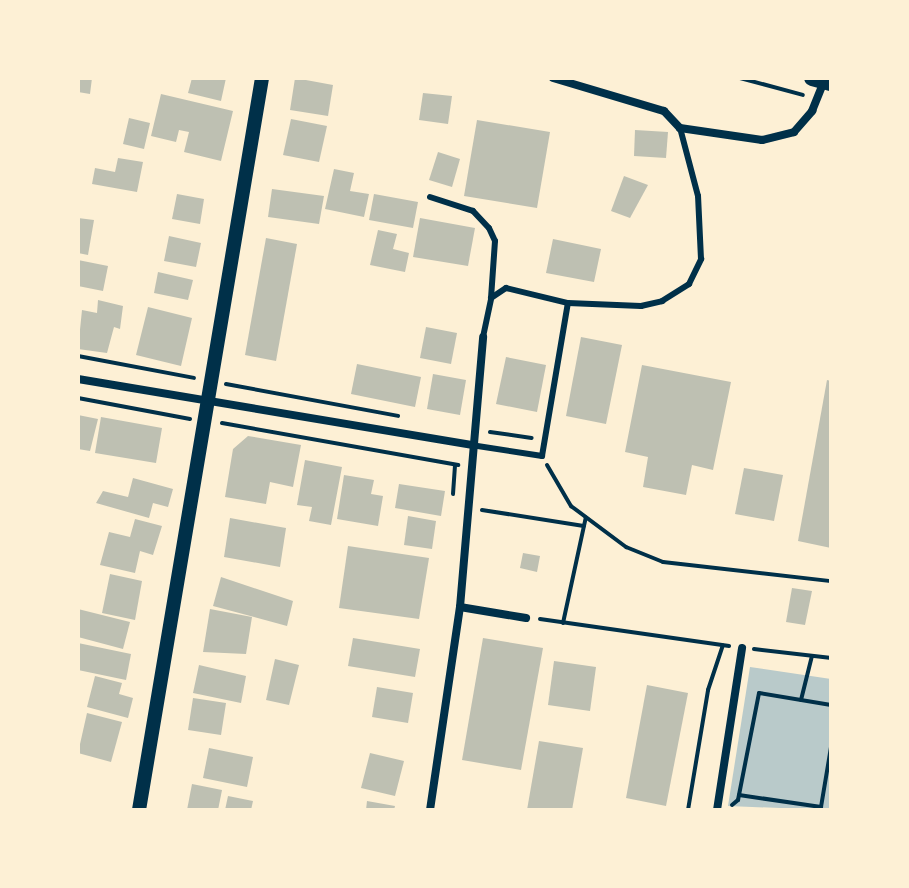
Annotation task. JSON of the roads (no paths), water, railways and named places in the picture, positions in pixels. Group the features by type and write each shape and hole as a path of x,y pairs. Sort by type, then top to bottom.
{"main road":[{"path":"812,78 831,83"}],"street":[{"path":"139,810 262,78"},
{"path":"553,78 664,111 680,128 762,140 794,132 812,111 825,78"},
{"path":"430,810 460,607 471,445 483,337"},
{"path":"78,379 471,445"},
{"path":"460,607 526,618"},
{"path":"717,810 742,648"}],"lane":[{"path":"491,298 506,288 568,303 641,306 662,301 689,284 701,259 698,196 680,128"},
{"path":"430,197 473,211 489,228 495,241 491,298 483,337"},
{"path":"471,445 542,456 565,344 568,303"}]}
